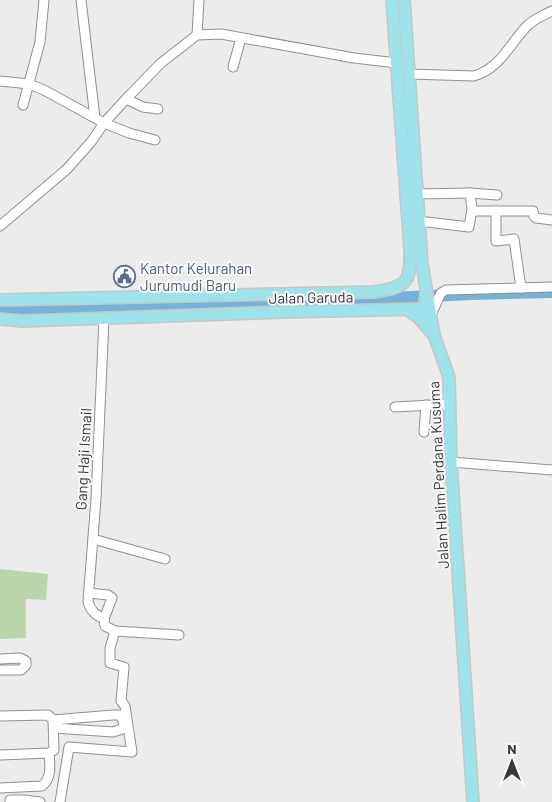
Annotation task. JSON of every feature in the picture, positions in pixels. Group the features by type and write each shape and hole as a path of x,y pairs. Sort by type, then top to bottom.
{"main road":[{"path":"392,0 397,63"},
{"name":"Jalan Halim Perdana Kusuma","path":"404,0 419,223 434,336 449,377 451,462 473,802"},
{"name":"Jalan Garuda","path":"0,300 374,292 399,286 410,277 411,271 397,63"},
{"name":"Jalan Garuda","path":"0,319 22,321 110,316 408,310 424,307 429,296"},
{"path":"110,316 113,298"},
{"path":"408,310 423,321 434,336"}],"street":[{"path":"23,105 40,42 44,0"},
{"path":"81,0 95,118"},
{"path":"197,35 199,0"},
{"path":"409,74 474,76 483,73 503,57 529,24 552,11"},
{"path":"0,226 67,169 126,99 161,63 197,35 221,34 354,58 397,63"},
{"path":"233,67 241,38"},
{"path":"0,81 29,84 44,90 104,123 129,133 155,140"},
{"path":"126,99 143,107 158,109"},
{"path":"417,194 470,193 497,195"},
{"path":"419,223 427,222 469,228 472,212 470,193"},
{"path":"496,211 496,241 514,240 521,288"},
{"path":"472,212 533,211 536,218 552,220"},
{"path":"429,296 450,289 552,287"},
{"name":"Gang Haji Ismail","path":"89,597 110,316"},
{"path":"396,407 450,404"},
{"path":"424,432 426,405"},
{"path":"451,462 552,470"},
{"path":"93,539 165,559"},
{"path":"104,619 89,608 89,597 108,595 112,598 104,619 105,626 115,630 179,635"},
{"path":"60,802 69,747 130,752 132,750 125,706 121,701 124,667 110,663 110,648 115,630"},
{"path":"0,659 20,658 26,661 26,665 21,670 0,670"},
{"path":"0,716 48,715 53,724 54,750 49,753 0,755"},
{"path":"113,715 120,716 124,723 122,729 113,732 53,724 113,715"},
{"path":"0,788 42,786 48,782 50,771 49,753"},
{"path":"10,802 10,800 40,802"}],"green space":[{"path":"0,569 48,574 46,600 26,599 26,638 0,639"}],"waterway":[{"path":"0,311 311,302 552,292"}],"place":[{"name":"Kantor Kelurahan Jurumudi Baru","path":"124,277"}]}
